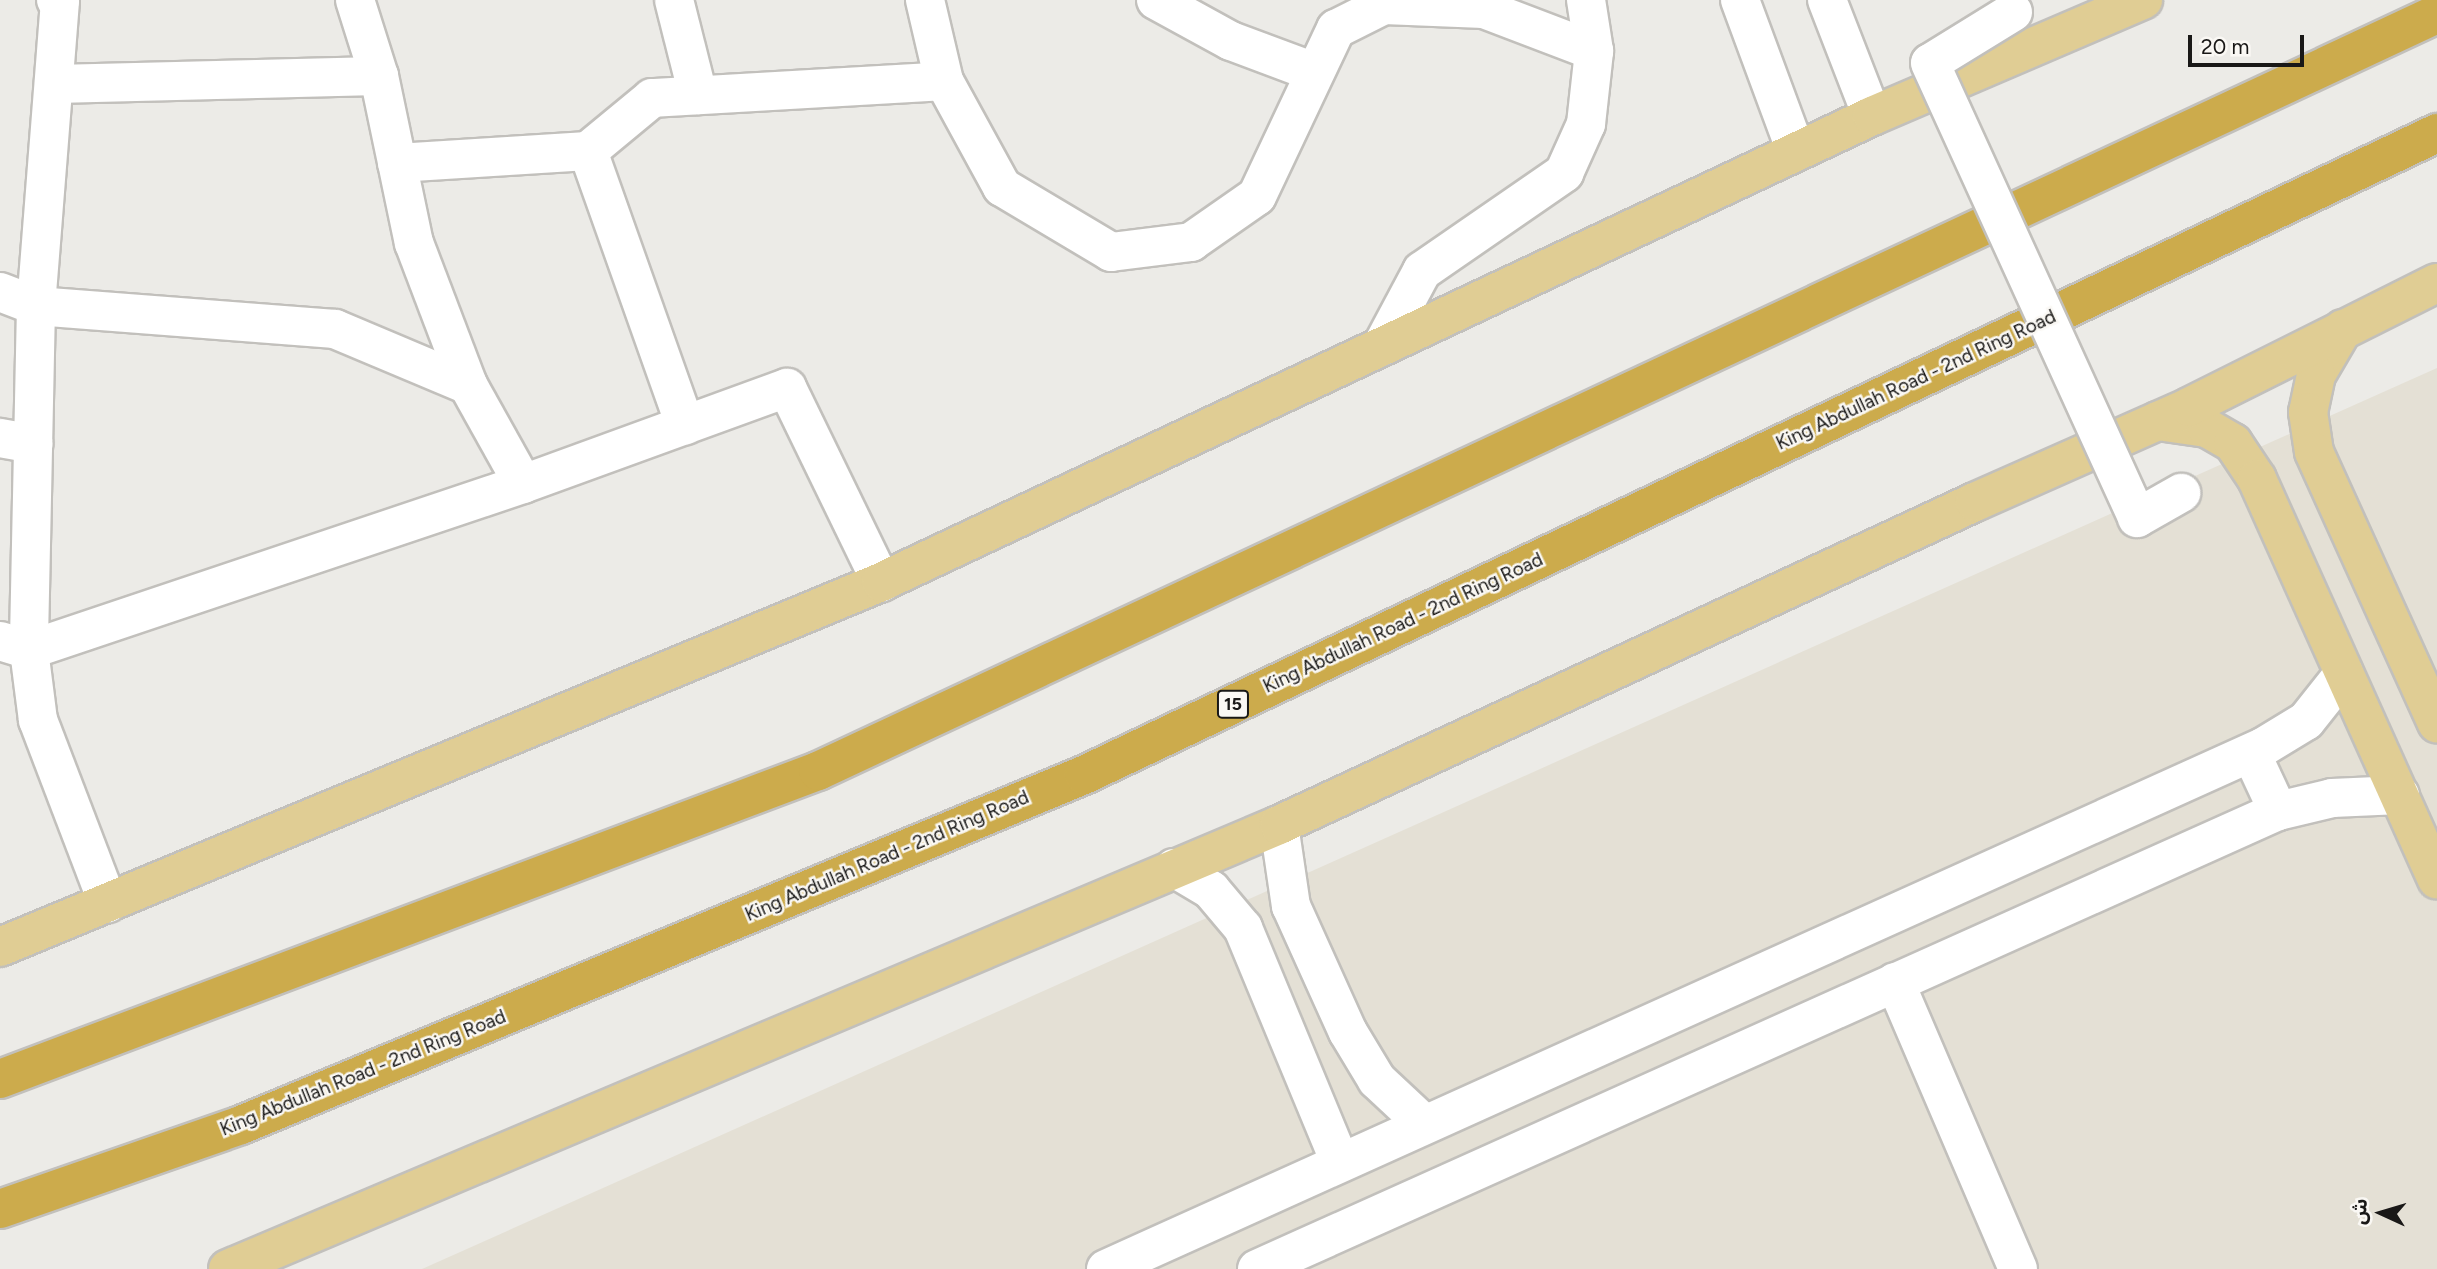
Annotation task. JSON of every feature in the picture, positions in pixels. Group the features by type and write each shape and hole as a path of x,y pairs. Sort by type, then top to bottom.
{"highway":[{"path":"0,1079 818,771 2437,14"},
{"name":"King Abdullah Road - 2nd Ring Road","path":"0,1209 241,1125 1084,775 2437,133"}],"main road":[{"path":"0,947 881,582 1796,151 2143,0"},
{"path":"228,1269 1279,825 2158,421 2437,283"},
{"path":"2343,329 2316,375 2308,412 2314,452 2437,723"},
{"path":"2158,421 2207,428 2233,443 2257,479 2437,879"}],"street":[{"path":"56,0 60,1 36,306 17,441 14,646 38,720 108,903"},
{"path":"355,0 379,76 414,243 468,385 523,484"},
{"path":"674,0 698,95"},
{"path":"925,0 944,81 1002,187 1111,252 1191,242 1258,195 1336,29 1384,5 1484,9 1594,51"},
{"path":"1156,0 1231,41 1314,72"},
{"path":"1382,346 1422,271 1564,173 1586,124 1594,51 1586,0"},
{"path":"1740,0 1796,151"},
{"path":"1828,0 1872,116"},
{"path":"2013,12 1930,63 2137,518 2181,493"},
{"path":"54,84 379,76"},
{"path":"397,163 589,151 652,98 944,81"},
{"path":"589,151 685,425"},
{"path":"0,292 36,306 335,328 468,385"},
{"path":"14,646 523,484 787,388 881,582"},
{"path":"1106,1269 2251,753 2306,721 2344,673"},
{"path":"2251,753 2278,811"},
{"path":"1257,1269 2278,811 2332,798 2400,795"},
{"path":"1279,825 1292,906 1348,1032 1377,1080 1424,1124"},
{"path":"1174,868 1211,890 1243,928 1340,1162"},
{"path":"1895,982 2018,1269"}],"shaded area":[{"path":"2437,368 2437,1269 422,1269 2166,489"}]}
